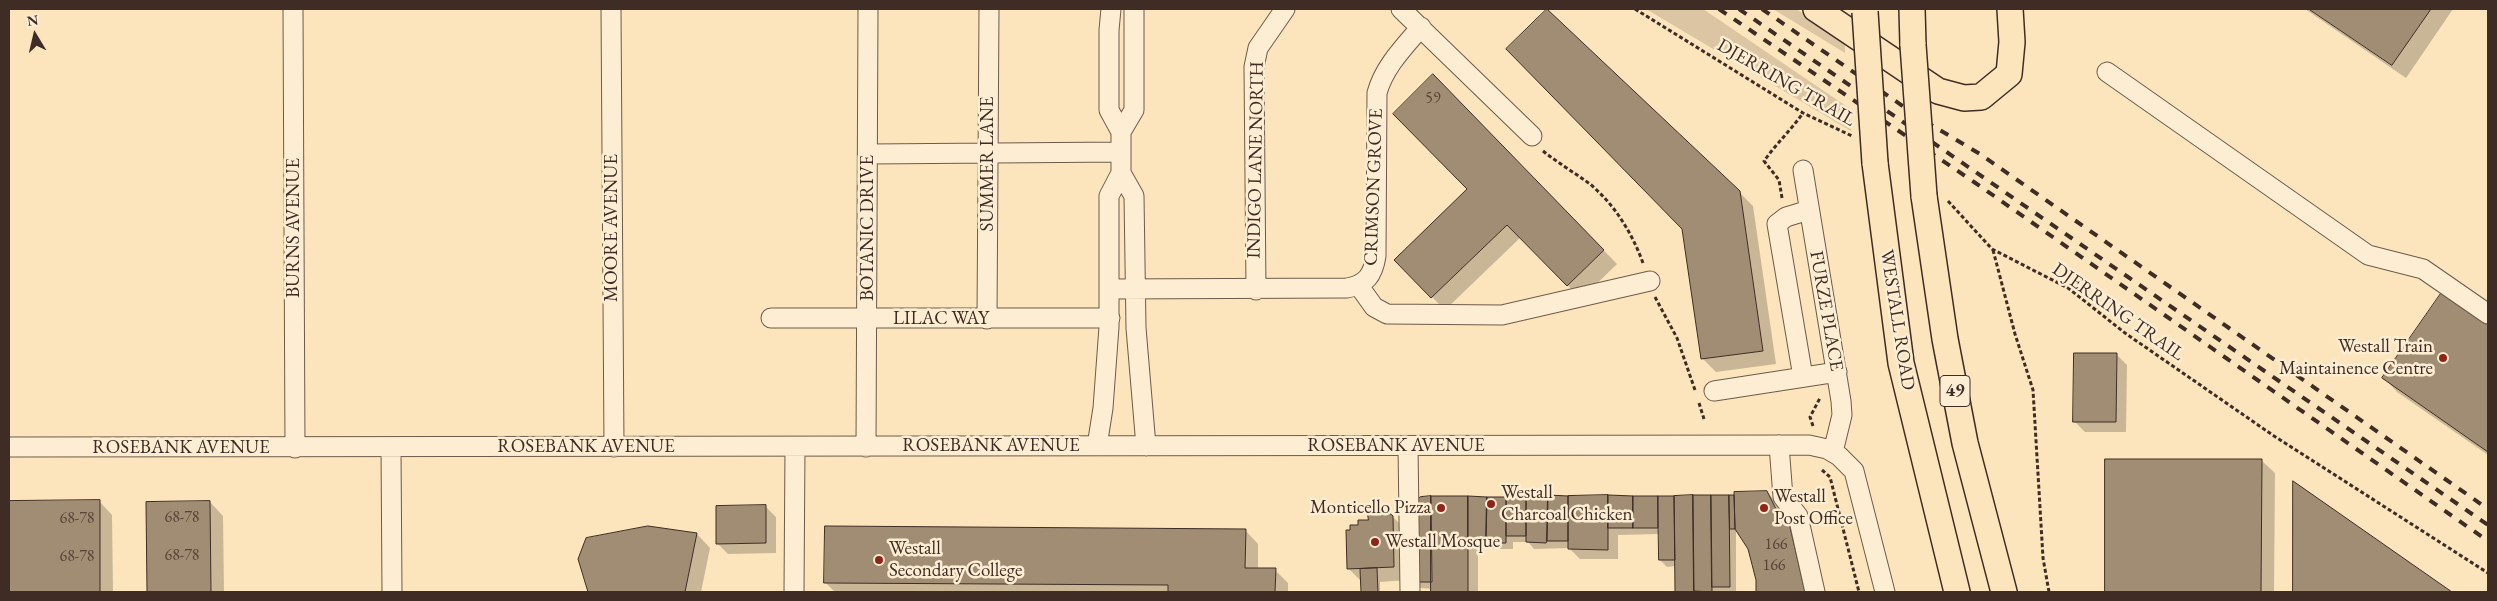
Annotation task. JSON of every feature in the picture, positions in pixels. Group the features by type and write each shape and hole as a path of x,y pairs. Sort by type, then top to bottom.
{"main road":[{"path":"1816,9 1938,91 1964,98 1981,96 2009,74 2012,42 2010,9"},
{"name":"49","path":"1912,9 1913,45 1933,195 1945,339 1965,443 2004,592"},
{"name":"WESTALL ROAD","path":"1865,11 1875,163 1901,363 1957,592"}],"street":[{"name":"BURNS AVENUE","path":"293,9 295,448"},
{"name":"MOORE AVENUE","path":"611,9 614,447"},
{"name":"BOTANIC DRIVE","path":"866,446 869,154 868,9"},
{"name":"SUMMER LANE","path":"987,319 989,9"},
{"path":"1097,446 1103,408 1110,318 1109,196 1121,173 1121,132 1109,110 1109,30 1111,9"},
{"path":"1121,132 1134,110 1134,9"},
{"name":"INDIGO LANE NORTH","path":"1256,290 1254,67 1262,40 1285,9"},
{"path":"1401,9 1532,136"},
{"name":"CRIMSON GROVE","path":"1110,289 1256,290 1347,288 1359,286 1371,274 1376,256 1377,93 1384,74 1421,27"},
{"path":"2107,72 2368,255 2423,269 2488,314"},
{"path":"869,154 1121,152"},
{"name":"FURZE PLACE","path":"1803,170 1837,372 1842,415 1833,452"},
{"path":"1121,173 1134,196 1134,289 1146,446"},
{"path":"1803,377 1777,224 1786,217 1809,210"},
{"path":"1359,286 1374,307 1387,314 1490,316 1516,312 1650,281"},
{"name":"LILAC WAY","path":"772,318 1110,318"},
{"path":"1714,391 1837,372"},
{"path":"1779,445 1783,497 1798,516 1815,592"},
{"path":"1408,446 1410,592"},
{"name":"ROSEBANK AVENUE","path":"9,448 1816,446 1833,452 1845,460 1857,478 1883,587"},
{"path":"794,592 795,447"},
{"path":"391,448 392,592"}],"path":[{"name":"DJERRING TRAIL","path":"1635,9 1803,113 1842,130 1859,140"},
{"name":"DJERRING TRAIL","path":"1933,195 1992,250 2068,288 2125,333 2274,436 2488,574"},
{"path":"1992,250 2015,334 2033,390 2043,558 2049,592"}],"shaded area":[{"path":"1646,9 1703,9 1849,108 1851,131"},
{"path":"1773,9 1796,9 1845,40 1845,53"}],"building":[{"path":"1547,9 1740,191 1763,351 1701,359 1682,229 1506,49"},
{"path":"2309,9 2431,9 2392,65"},
{"path":"1433,74 1604,250 1567,286 1507,225 1431,298 1394,260 1467,189 1393,114"},
{"name":"Westall Train Maintainence Centre","path":"2442,292 2488,324 2488,452 2382,378"},
{"path":"2074,353 2117,353 2116,422 2073,422"},
{"path":"2105,459 2262,459 2261,592 2105,592"},
{"path":"2293,481 2452,592 2293,592"},
{"path":"1767,491 1776,509 1790,527 1805,592 1756,592 1756,580 1748,549 1735,529 1734,492"},
{"path":"1548,495 1568,496 1568,541 1547,541"},
{"path":"1548,495 1547,541 1546,543 1526,542 1526,496"},
{"path":"1608,495 1633,496 1633,528 1608,528"},
{"path":"1608,495 1608,550 1568,549 1568,496"},
{"path":"1693,495 1694,592 1675,592 1674,496"},
{"path":"1693,495 1711,495 1712,592 1694,591"},
{"path":"1711,495 1729,495 1730,587 1712,587"},
{"path":"1729,495 1734,495 1735,529 1730,529"},
{"path":"1431,496 1468,496 1468,592 1431,592"},
{"path":"1431,496 1432,582 1413,582 1413,505 1420,497"},
{"path":"1468,496 1487,497 1486,543 1468,543"},
{"path":"1526,496 1526,536 1506,536 1506,497"},
{"path":"1633,496 1658,496 1658,528 1633,528"},
{"path":"1658,496 1674,496 1675,560 1659,560"},
{"path":"1487,497 1506,497 1506,543 1486,543"},
{"path":"100,500 100,592 9,592 9,501"},
{"path":"210,501 211,592 147,592 146,502"},
{"path":"766,505 766,543 716,544 716,506"},
{"path":"1367,506 1381,506 1393,516 1394,567 1347,569 1346,530 1350,530 1350,525 1358,525 1358,520 1368,520"},
{"path":"648,526 697,533 685,592 588,592 578,559 586,538"},
{"path":"825,526 1246,529 1245,568 1276,568 1275,592 1168,592 1168,585 824,583"},
{"path":"1377,568 1378,592 1361,592 1360,569"}],"railway":[{"path":"1719,9 1974,182 2488,541"},
{"path":"1739,9 2488,525"},
{"path":"1762,9 1923,120 1980,154 2488,509"}],"place":[{"name":"Westall Train Maintainence Centre","path":"2443,358"},
{"name":"Westall Charcoal Chicken","path":"1491,504"},
{"name":"Monticello Pizza","path":"1441,508"},
{"name":"Westall Post Office","path":"1764,508"},
{"name":"Westall Mosque","path":"1375,542"},
{"name":"Westall Secondary College","path":"879,560"}]}
